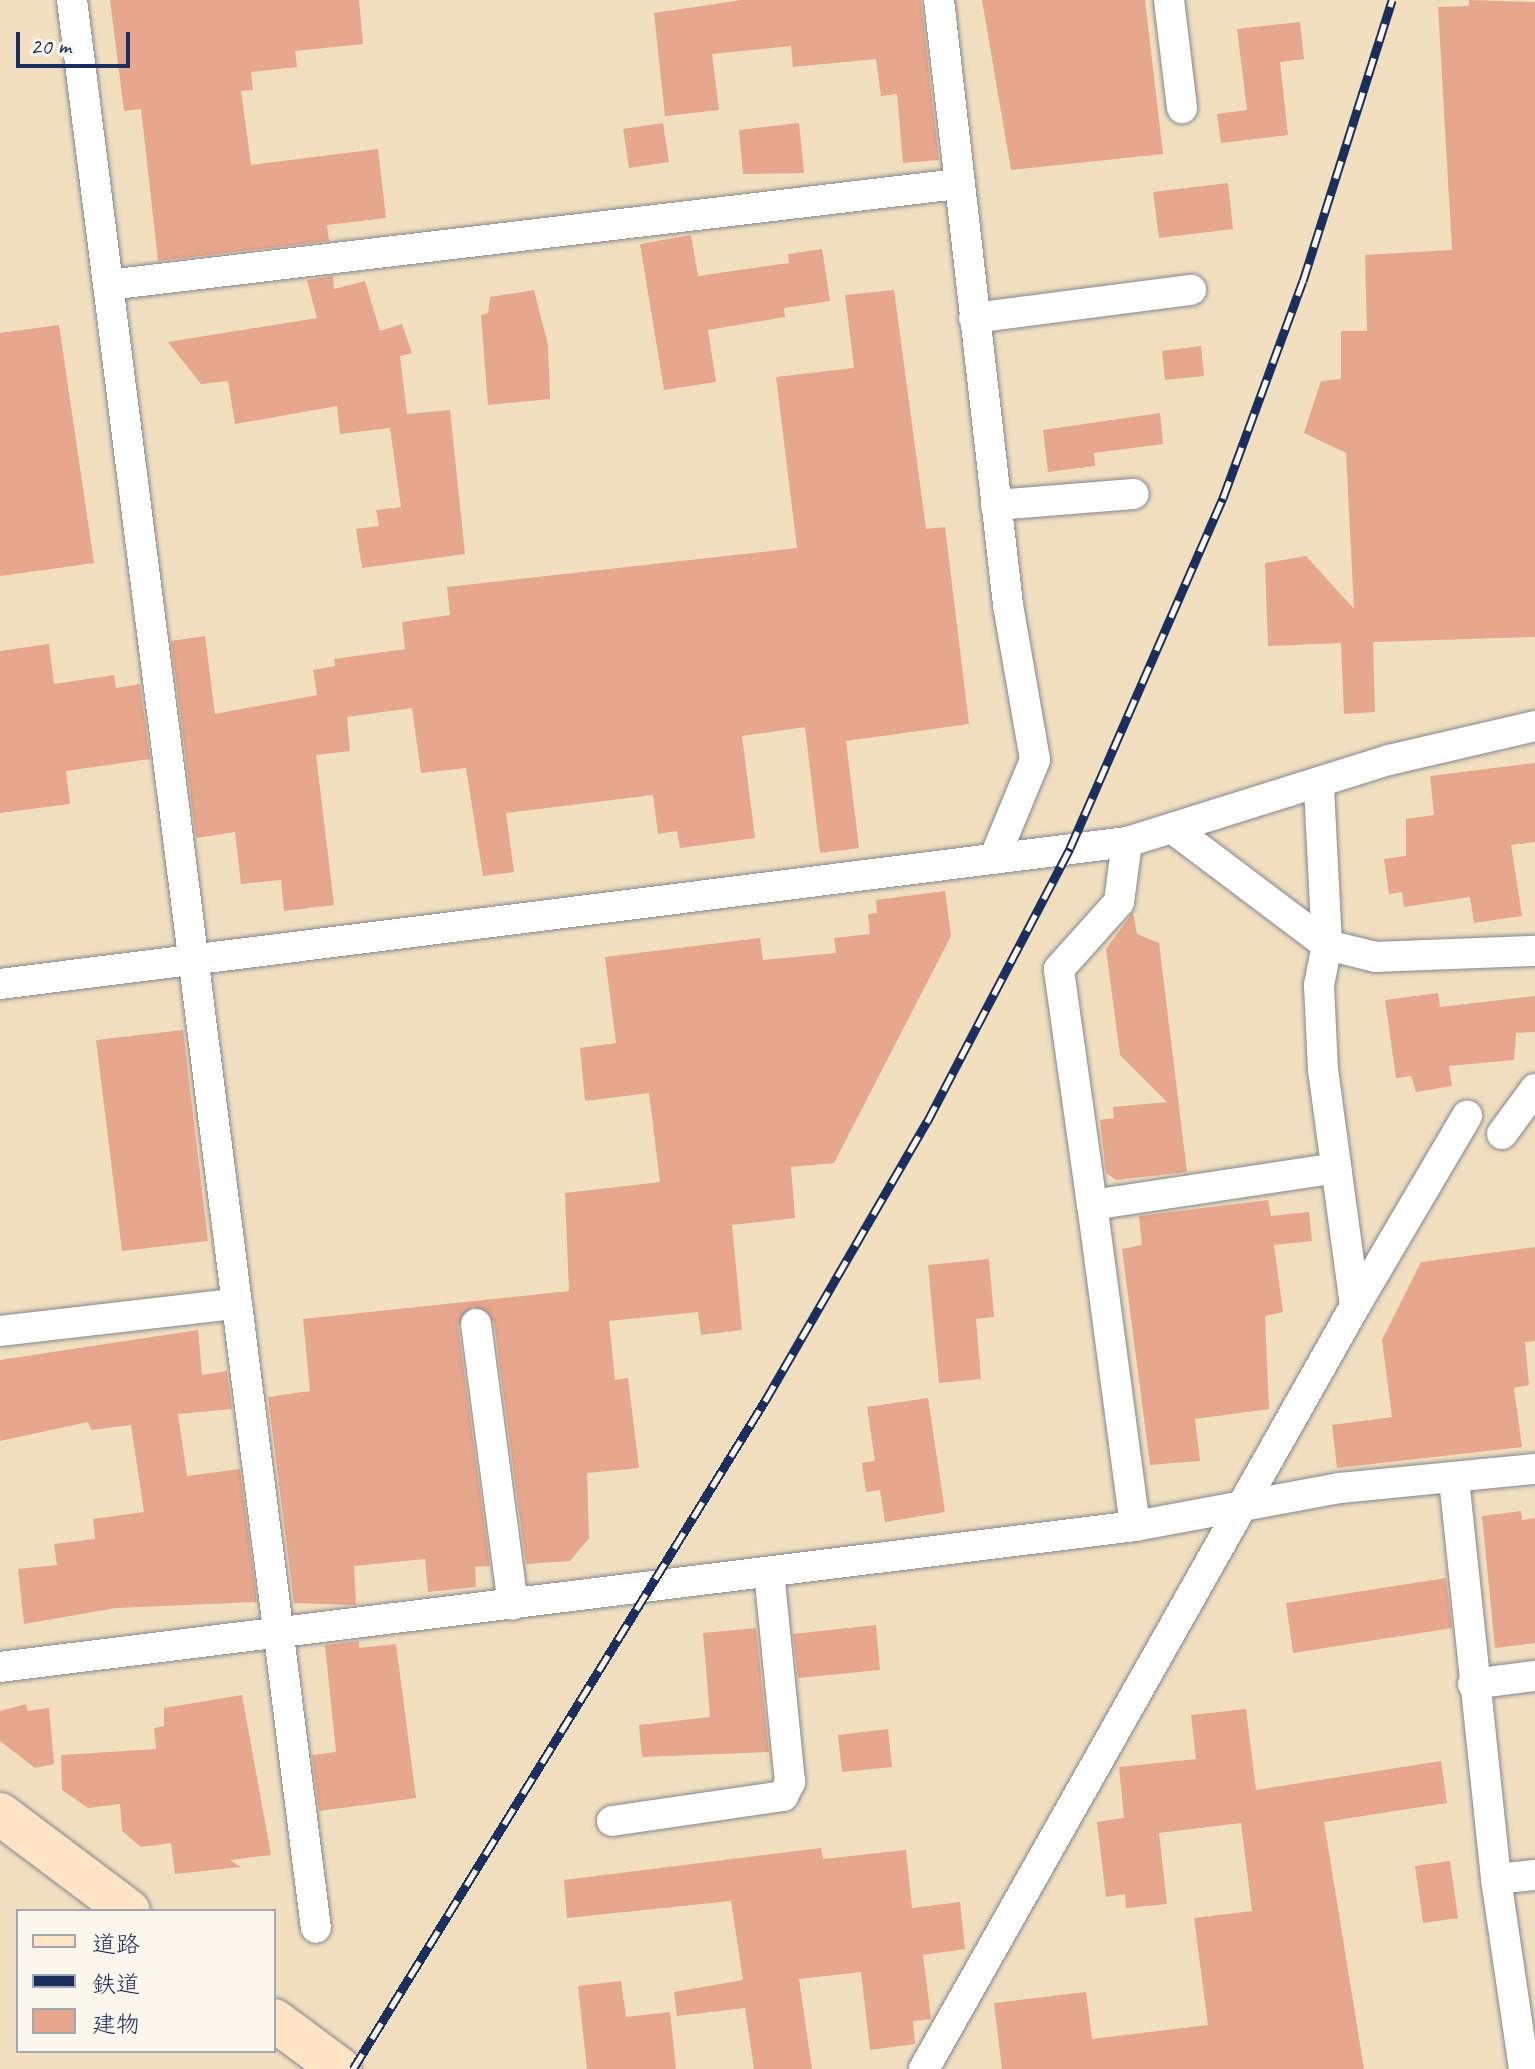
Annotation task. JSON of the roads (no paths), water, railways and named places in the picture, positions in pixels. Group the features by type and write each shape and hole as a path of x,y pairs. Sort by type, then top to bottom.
{"street":[{"path":"72,0 233,1304 280,1636 316,1928"},
{"path":"939,0 996,505 1035,760 994,859"},
{"path":"1169,0 1182,108"},
{"path":"108,285 958,184"},
{"path":"974,318 1191,290"},
{"path":"996,505 1134,494"},
{"path":"0,984 1127,842 1535,726"},
{"path":"1319,785 1327,945 1319,985 1336,1168 1355,1306"},
{"path":"1172,828 1327,945 1376,957 1535,951"},
{"path":"1127,842 1119,902 1059,969 1135,1526"},
{"path":"1502,1134 1535,1089"},
{"path":"924,2069 1240,1504 1467,1116"},
{"path":"1092,1205 1336,1168"},
{"path":"0,1331 233,1304"},
{"path":"476,1324 513,1605"},
{"path":"0,1667 280,1636 1135,1526 1240,1504 1535,1469"},
{"path":"1454,1479 1473,1684 1496,1879 1524,2069"},
{"path":"612,1821 783,1796 790,1782 769,1573"},
{"path":"1473,1684 1535,1676"},
{"path":"0,1814 126,1909"},
{"path":"1496,1879 1535,1875"},
{"path":"276,2021 340,2069"}],"railway":[{"path":"353,2069 765,1401 927,1122 1070,848 1223,498 1303,281 1392,0"}]}
